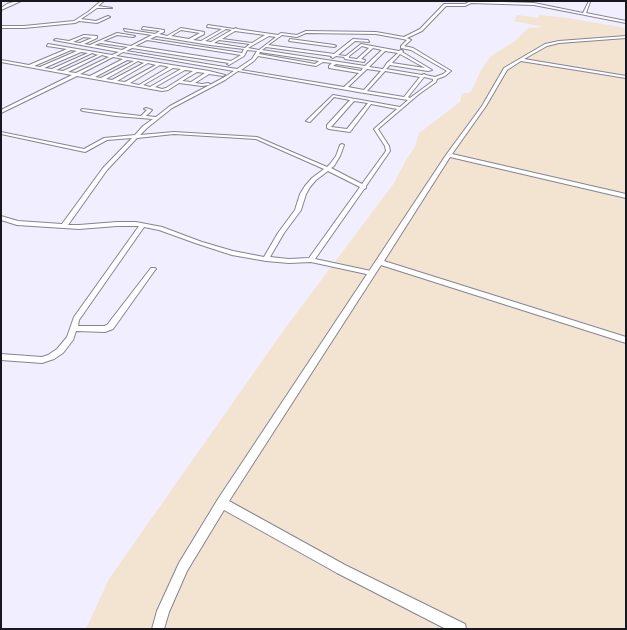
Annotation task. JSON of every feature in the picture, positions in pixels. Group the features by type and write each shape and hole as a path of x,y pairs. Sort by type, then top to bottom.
{"street":[{"path":"1,9 20,1"},
{"path":"1,27 36,26 74,22 79,20 103,1"},
{"path":"404,38 421,30 446,5 466,5 468,2 544,7 556,6 584,14 626,22"},
{"path":"584,14 589,2"},
{"path":"96,7 111,8"},
{"path":"79,20 96,22 109,17"},
{"path":"208,26 294,36 307,32 379,33 409,40 364,92"},
{"path":"1,112 163,31 143,28"},
{"path":"200,42 226,28"},
{"path":"167,37 181,29 202,33 190,40"},
{"path":"186,55 236,29"},
{"path":"125,30 246,48 258,53 316,65 323,60"},
{"path":"241,34 247,30"},
{"path":"252,35 257,32"},
{"path":"174,33 197,36"},
{"path":"90,46 117,34 244,54"},
{"path":"224,68 244,54 246,48 269,34"},
{"path":"121,38 126,35"},
{"path":"64,226 105,169 135,136 171,107 224,79 253,60 265,46 279,35"},
{"path":"70,42 84,36 106,39"},
{"path":"280,48 294,36"},
{"path":"30,66 96,37"},
{"path":"131,40 137,37"},
{"path":"229,40 235,37"},
{"path":"158,629 163,611 183,567 222,503 371,273 380,262 449,155 484,106 505,69 546,45 559,42 626,37"},
{"path":"218,39 254,44"},
{"path":"240,42 246,39"},
{"path":"56,40 408,99 435,81 435,78"},
{"path":"151,43 157,40"},
{"path":"290,40 334,46"},
{"path":"329,61 354,40 372,42"},
{"path":"110,43 115,41"},
{"path":"325,54 340,41"},
{"path":"100,42 232,62"},
{"path":"120,45 126,42"},
{"path":"161,45 166,42"},
{"path":"285,44 330,50"},
{"path":"48,45 223,74"},
{"path":"141,48 146,45"},
{"path":"258,53 291,55 424,75 435,78 444,75 449,71 410,48 401,50 360,45 346,57"},
{"path":"174,53 189,46"},
{"path":"265,46 335,55 371,62"},
{"path":"395,46 430,70"},
{"path":"152,50 156,47"},
{"path":"359,60 372,47"},
{"path":"197,57 210,49"},
{"path":"345,88 385,49"},
{"path":"40,68 80,50"},
{"path":"291,55 298,50"},
{"path":"208,59 222,51"},
{"path":"52,70 92,52"},
{"path":"220,60 233,52"},
{"path":"64,72 102,54"},
{"path":"139,86 190,56"},
{"path":"402,66 410,57"},
{"path":"91,77 127,58"},
{"path":"102,79 138,60"},
{"path":"520,60 626,77"},
{"path":"1,61 165,90 197,70"},
{"path":"112,81 148,62"},
{"path":"336,62 330,67 361,72"},
{"path":"125,84 159,64"},
{"path":"388,64 430,70 438,65"},
{"path":"417,68 420,64"},
{"path":"151,88 185,68"},
{"path":"179,82 206,85 232,69"},
{"path":"192,84 209,72"},
{"path":"311,260 388,151 387,146 376,129 408,99 424,75"},
{"path":"308,121 333,96 400,108"},
{"path":"353,99 329,126 329,128 348,131 371,102"},
{"path":"143,116 150,110 146,109"},
{"path":"83,110 116,115 156,118"},
{"path":"1,133 79,151 87,150 103,140 135,136 181,133 257,138 328,169 364,187"},
{"path":"266,259 281,233 298,210 303,194 308,186 336,160 342,145"},
{"path":"449,155 626,196"},
{"path":"1,218 17,223 79,227 117,224 160,228 220,250 266,259 289,261 311,260 371,273"},
{"path":"1,357 28,360 47,359 60,351 70,338 76,319 142,226"},
{"path":"380,262 626,340"},
{"path":"74,328 110,327 153,269"},
{"path":"222,503 341,569 460,629"}],"shaded area":[{"path":"517,15 539,18 539,15 568,18 626,28 626,629 86,629 109,579 286,327 394,183 406,160 415,147 419,133 460,102 462,94 471,92 482,68 491,56 515,41 528,28 545,27 514,21"}]}
